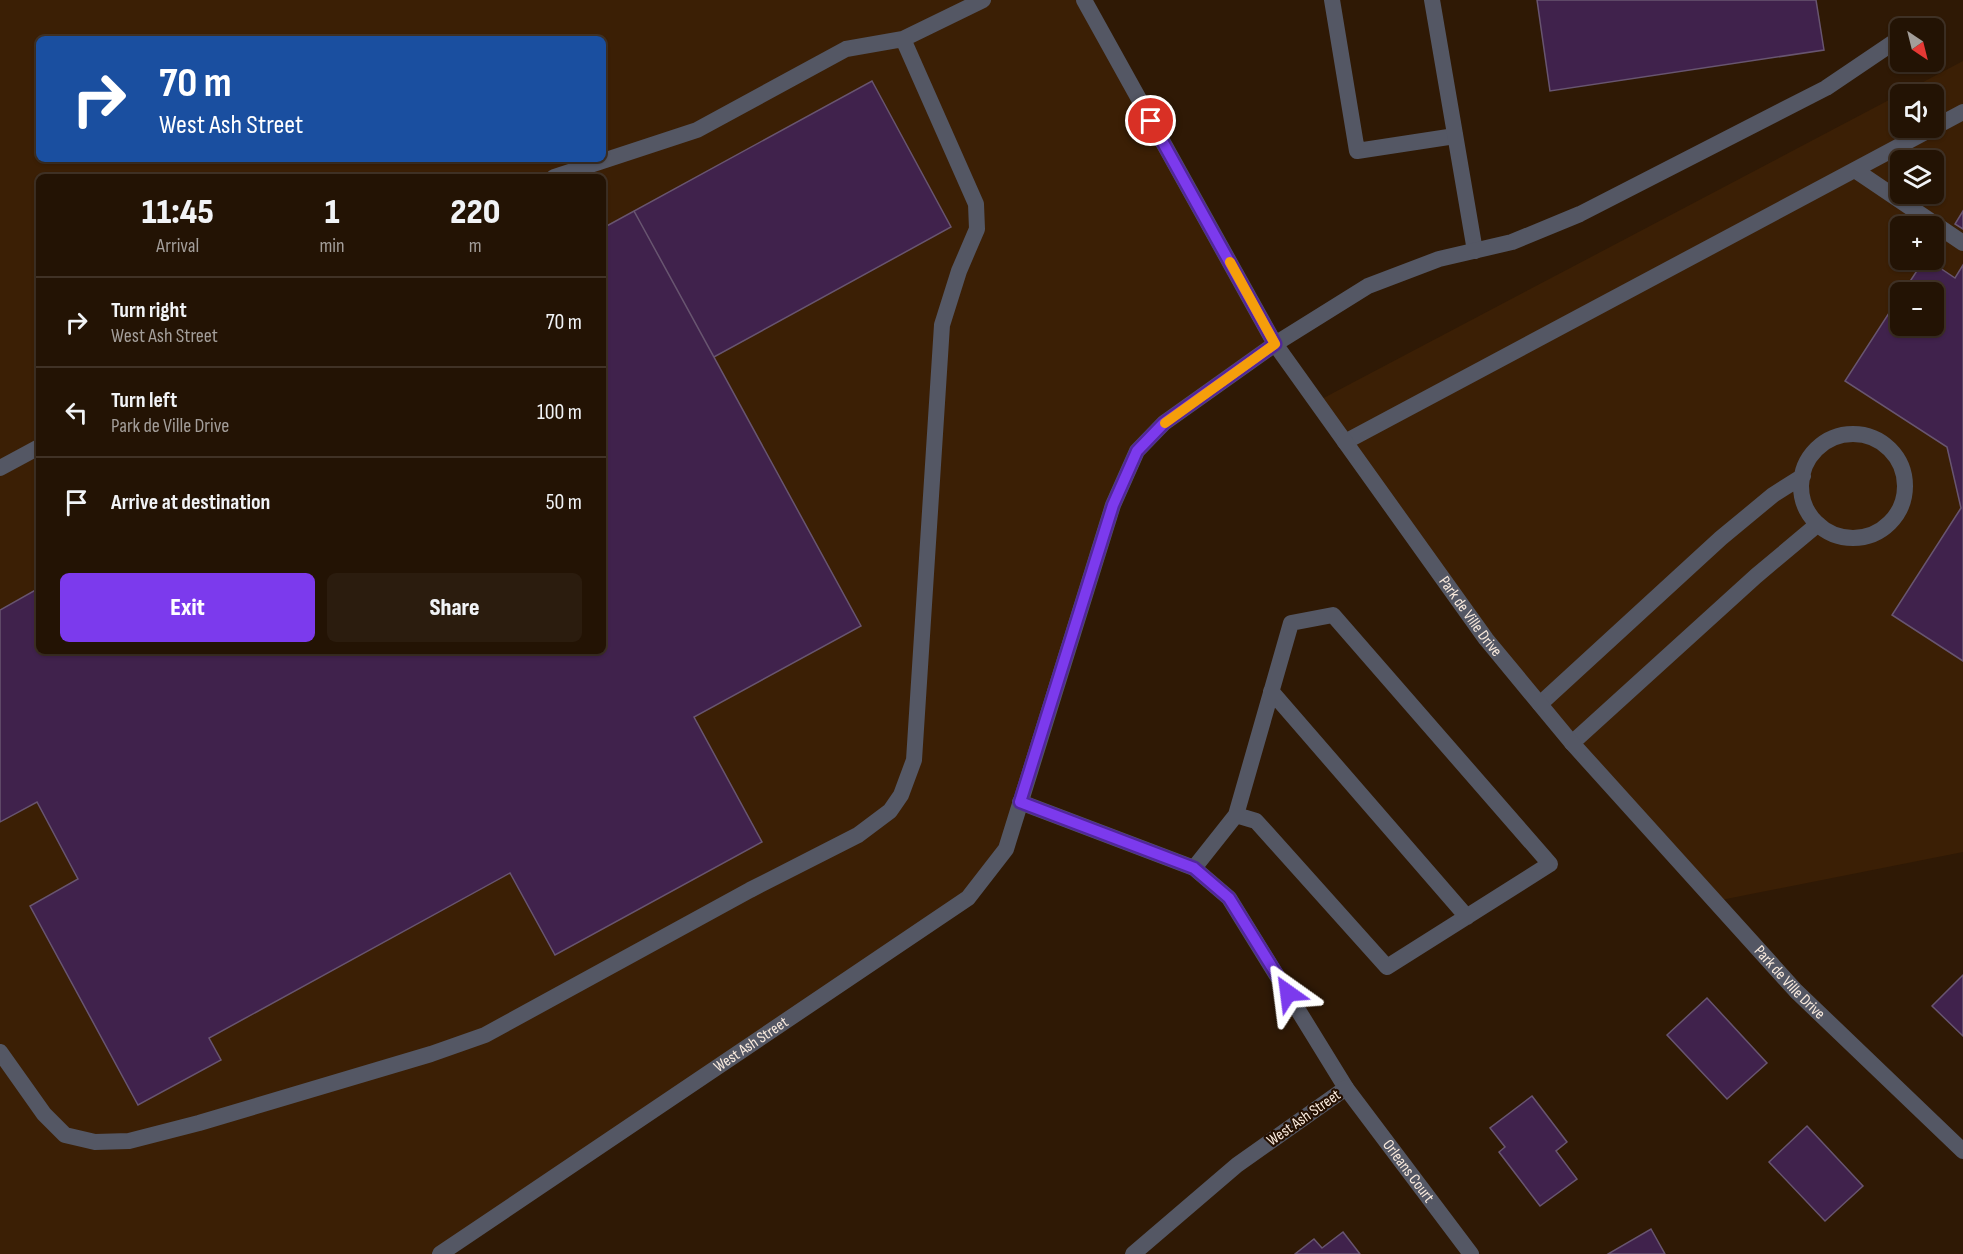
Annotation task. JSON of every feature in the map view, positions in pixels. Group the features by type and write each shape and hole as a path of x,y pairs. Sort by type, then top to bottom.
{"street":[{"path":"606,160 696,130 846,49 903,39 983,0"},
{"name":"Park de Ville Drive","path":"1084,0 1275,344 1486,639 1572,742 1796,991 1963,1151"},
{"path":"1332,0 1357,151 1455,136"},
{"path":"1432,0 1475,250"},
{"path":"0,1052 44,1114 65,1135 95,1142 129,1142 199,1124 431,1054 485,1035 750,890 858,836 890,811 901,795 914,760 942,325 958,271 977,229 976,204 903,39"},
{"name":"West Ash Street","path":"440,1254 968,898 1006,849 1113,505 1137,451 1164,423 1275,344 1368,286 1439,260 1512,242 1580,214 1826,88 1890,45"},
{"path":"1346,442 1963,112"},
{"path":"563,174 599,162"},
{"path":"1855,170 1963,243"},
{"path":"1863,434 1884,443 1900,461 1906,483 1901,507 1887,525 1866,536 1843,537 1822,528 1806,510 1800,488 1803,477 1805,464 1819,446 1840,435 1863,434"},
{"path":"0,468 36,449"},
{"path":"1540,704 1721,538 1773,495 1803,477"},
{"path":"1572,742 1756,576 1818,524"},
{"path":"1194,868 1236,815 1291,623 1333,615 1550,864 1387,967 1256,821 1236,815"},
{"path":"1271,691 1467,916"},
{"name":"West Ash Street","path":"1020,802 1194,868 1229,898 1346,1088 1237,1165 1133,1254"},
{"name":"Orleans Court","path":"1346,1088 1471,1254"}],"shaded area":[{"path":"0,0 1076,0 1275,344 1137,451 1006,849 968,898 440,1254 0,1254"},
{"path":"1963,61 1963,852 1716,901 1572,743 1316,402 1890,99 1890,138 1944,138 1944,84 1919,84"}],"building":[{"path":"1537,0 1816,0 1824,50 1550,91"},
{"path":"872,81 951,227 714,357 634,211"},
{"path":"634,211 861,626 694,717 762,842 555,955 510,873 209,1038 221,1060 138,1105 30,906 78,879 37,802 0,822 0,610 36,590 36,654 606,654 606,226"},
{"path":"1963,211 1963,229 1955,224"},
{"path":"1963,265 1963,661 1892,615 1961,508 1947,447 1845,381 1890,311 1890,336 1944,336 1944,282 1910,282 1917,270 1943,270 1955,278"},
{"path":"1963,975 1963,1036 1932,1006"},
{"path":"1707,998 1767,1063 1727,1099 1667,1035"},
{"path":"1532,1096 1567,1142 1556,1151 1577,1179 1540,1206 1499,1152 1505,1147 1490,1128"},
{"path":"1807,1126 1863,1186 1825,1221 1769,1162"},
{"path":"1651,1229 1665,1254 1608,1254"},
{"path":"1343,1232 1360,1254 1295,1254 1314,1239 1322,1248"}],"slow traffic":[{"path":"1165,423 1275,344 1230,262"}],"route":[{"path":"1151,121 1275,344 1164,423 1137,451 1113,505 1020,802 1194,868 1229,898 1288,993"}]}
